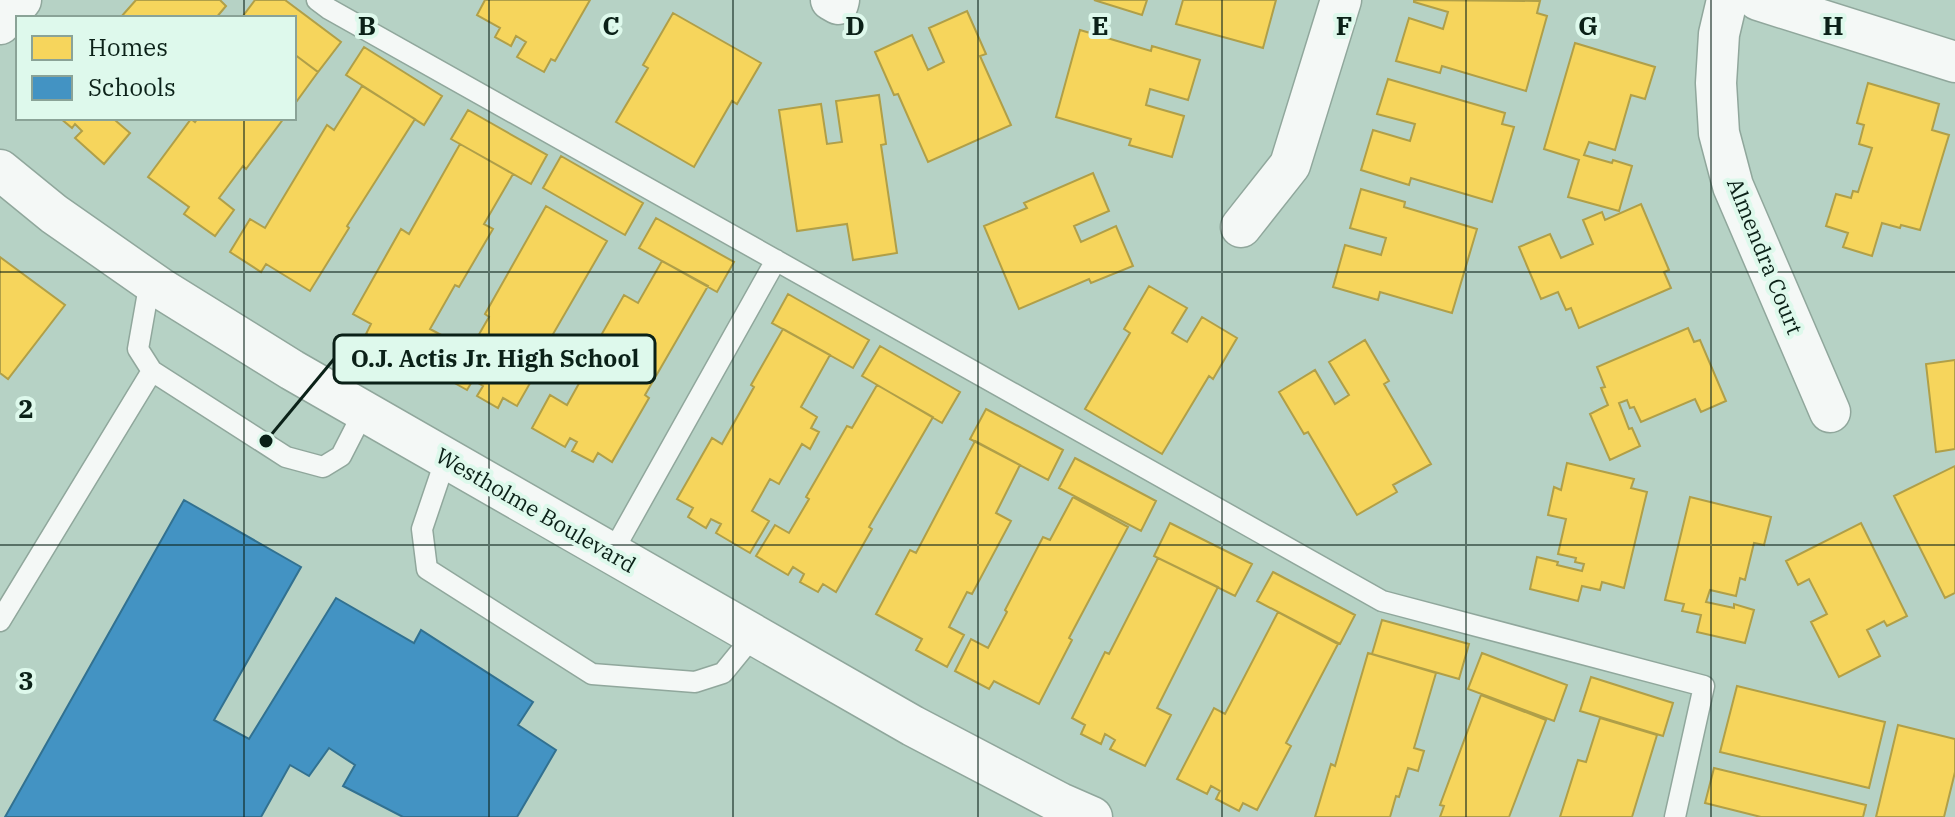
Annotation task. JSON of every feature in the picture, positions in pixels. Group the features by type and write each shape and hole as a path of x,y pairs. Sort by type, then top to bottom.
{"street":[{"path":"0,24 21,0"},
{"path":"1241,227 1290,165 1341,0"},
{"name":"Almendra Court","path":"1727,0 1719,34 1716,83 1719,133 1733,186 1830,412"},
{"path":"1758,0 1955,62"},
{"name":"Westholme Boulevard","path":"0,170 54,214 150,281 292,370 913,726 1092,817"}],"lane":[{"path":"317,0 1382,601 1704,686 1675,817"},
{"path":"612,553 776,260"},
{"path":"150,281 138,349 152,371 286,457 323,467 341,456 364,411"},
{"path":"0,621 152,371"},
{"path":"446,458 422,529 427,569 592,674 695,682 723,673 754,635"}],"building: Homes":[{"path":"136,0 220,0 226,6 218,16 122,16"},
{"path":"255,0 285,0 341,42 318,72 296,56 296,16 243,16"},
{"path":"485,0 590,0 555,61 551,59 544,72 517,57 526,42 516,36 511,46 495,37 500,28 477,15"},
{"path":"1094,0 1147,0 1142,15"},
{"path":"1183,0 1276,0 1263,48 1176,24"},
{"path":"1414,0 1540,1 1537,13 1547,16 1526,91 1442,66 1440,73 1396,61 1409,18 1443,29 1448,12"},
{"path":"967,11 986,54 980,56 1011,125 928,162 898,94 894,95 875,52 912,35 928,70 944,62 929,28"},
{"path":"673,13 761,63 737,104 732,101 694,167 616,122 648,68 643,65"},
{"path":"1080,30 1151,51 1152,46 1200,60 1188,100 1150,89 1146,105 1184,116 1172,157 1129,145 1131,139 1056,117"},
{"path":"1575,43 1655,67 1645,99 1631,95 1615,150 1589,142 1584,155 1632,166 1619,211 1568,197 1579,160 1544,149"},
{"path":"364,47 442,96 424,125 346,75"},
{"path":"296,56 318,72 296,102"},
{"path":"1388,79 1505,113 1502,124 1514,127 1492,202 1411,178 1409,185 1361,170 1373,130 1410,141 1415,124 1377,114"},
{"path":"1868,83 1939,104 1932,130 1949,135 1920,230 1882,223 1872,256 1843,247 1848,233 1826,226 1836,194 1851,198 1853,191 1858,192 1872,148 1859,144 1864,125 1857,123"},
{"path":"362,86 415,119 310,291 266,264 261,272 230,252 250,219 265,228 327,125 334,130"},
{"path":"879,95 886,144 881,145 897,253 853,260 847,224 797,231 779,110 821,104 827,144 842,142 836,101"},
{"path":"468,110 547,155 531,184 451,139"},
{"path":"62,120 117,120 130,133 104,164 75,138 82,131 75,124 72,128"},
{"path":"190,120 283,120 246,169 243,166 219,198 234,210 215,236 184,214 189,207 148,177"},
{"path":"460,144 513,174 484,224 493,229 430,329 445,337 427,368 395,350 400,341 392,337 387,345 366,334 371,324 353,314 401,229 409,234"},
{"path":"561,156 643,203 625,235 543,188"},
{"path":"1093,173 1109,211 1074,226 1081,242 1116,226 1133,266 1091,283 1089,279 1019,309 984,226 1027,208 1024,203"},
{"path":"1361,189 1405,202 1404,207 1477,229 1452,313 1380,292 1378,300 1333,287 1345,245 1381,255 1386,238 1350,228"},
{"path":"1641,204 1669,270 1664,272 1671,288 1579,328 1571,308 1566,310 1558,292 1541,299 1519,247 1550,234 1561,258 1593,244 1583,220 1602,212 1605,220"},
{"path":"546,206 607,241 549,341 553,343 517,406 503,398 498,408 477,396 483,386 473,380 467,390 435,372 453,340 470,350 489,317 485,314"},
{"path":"656,218 734,262 717,292 639,248"},
{"path":"0,257 65,305 8,379 0,373"},
{"path":"662,261 708,286 645,395 649,398 612,462 598,453 593,462 572,451 577,442 570,438 565,447 532,428 550,395 567,405 587,369 583,367 624,295 638,303"},
{"path":"1149,286 1187,308 1172,333 1187,342 1202,317 1237,338 1213,379 1209,376 1162,454 1085,409 1130,333 1124,329"},
{"path":"788,294 869,340 853,368 772,323"},
{"path":"1688,328 1694,342 1700,340 1726,401 1701,412 1695,399 1641,422 1627,400 1619,403 1629,429 1632,428 1640,446 1610,460 1590,414 1608,405 1597,367"},
{"path":"783,329 830,355 801,407 817,417 811,428 819,432 810,449 802,444 779,484 770,479 752,511 769,521 750,553 716,533 721,524 711,519 706,528 688,517 693,508 677,499 712,438 722,444"},
{"path":"1365,340 1389,381 1384,384 1431,464 1393,485 1397,492 1357,515 1308,432 1304,434 1279,392 1315,370 1335,404 1349,395 1329,362"},
{"path":"880,346 960,392 942,423 862,376"},
{"path":"1955,360 1955,449 1936,452 1926,364"},
{"path":"877,385 933,417 869,527 872,529 836,592 823,584 818,592 800,582 804,574 793,567 788,575 756,556 775,525 789,533 847,426 852,428"},
{"path":"986,409 1063,450 1048,480 970,439"},
{"path":"975,441 1020,465 996,513 1011,521 972,594 967,592 949,627 964,635 947,667 916,650 922,639 876,614 910,550 916,553"},
{"path":"1075,458 1156,501 1141,531 1059,488"},
{"path":"1567,463 1634,479 1631,488 1647,492 1624,588 1602,582 1600,590 1582,586 1578,601 1530,589 1537,557 1582,571 1584,564 1575,562 1576,558 1558,554 1566,519 1548,515 1554,487 1561,490"},
{"path":"1955,466 1955,593 1945,598 1894,496"},
{"path":"1073,497 1128,527 1069,638 1072,640 1039,704 994,681 989,689 955,671 971,639 988,648 1043,537 1050,540"},
{"path":"1690,497 1771,517 1764,545 1754,543 1745,580 1740,578 1736,596 1710,590 1706,602 1734,608 1734,604 1754,610 1745,643 1697,632 1701,615 1682,611 1684,604 1665,600"},
{"path":"1170,523 1252,564 1235,596 1154,556"},
{"path":"1861,523 1907,616 1887,626 1884,621 1867,630 1880,656 1839,677 1811,622 1827,614 1809,579 1798,585 1786,561"},
{"path":"1158,558 1218,587 1157,708 1171,715 1145,766 1110,749 1115,740 1105,734 1101,744 1081,734 1085,725 1072,718"},
{"path":"1273,572 1355,615 1340,644 1257,601"},
{"path":"1278,612 1338,644 1286,743 1291,746 1257,810 1243,803 1239,811 1216,799 1220,791 1211,786 1207,794 1177,779 1214,708 1225,714"},
{"path":"1382,620 1469,644 1459,679 1372,654"},
{"path":"1368,653 1436,673 1414,748 1424,751 1418,771 1408,768 1390,817 1315,817 1331,764 1335,766"},
{"path":"1482,653 1567,685 1554,721 1468,689"},
{"path":"1591,677 1673,703 1663,736 1580,711"},
{"path":"1737,686 1885,722 1869,788 1720,752"},
{"path":"1481,695 1546,720 1509,817 1440,817 1444,806 1440,805"},
{"path":"1600,718 1657,735 1632,817 1560,817 1578,760 1586,762"},
{"path":"1898,725 1955,739 1955,772 1944,817 1876,817"},
{"path":"1714,768 1866,805 1863,817 1761,817 1705,803"}],"building: Schools":[{"path":"184,500 301,567 214,720 249,739 336,598 414,643 421,630 533,702 518,725 556,750 517,817 403,817 343,786 355,765 329,748 309,776 290,765 261,817 5,817"}],"place":[{"name":"O.J. Actis Jr. High School","path":"266,441"}]}
